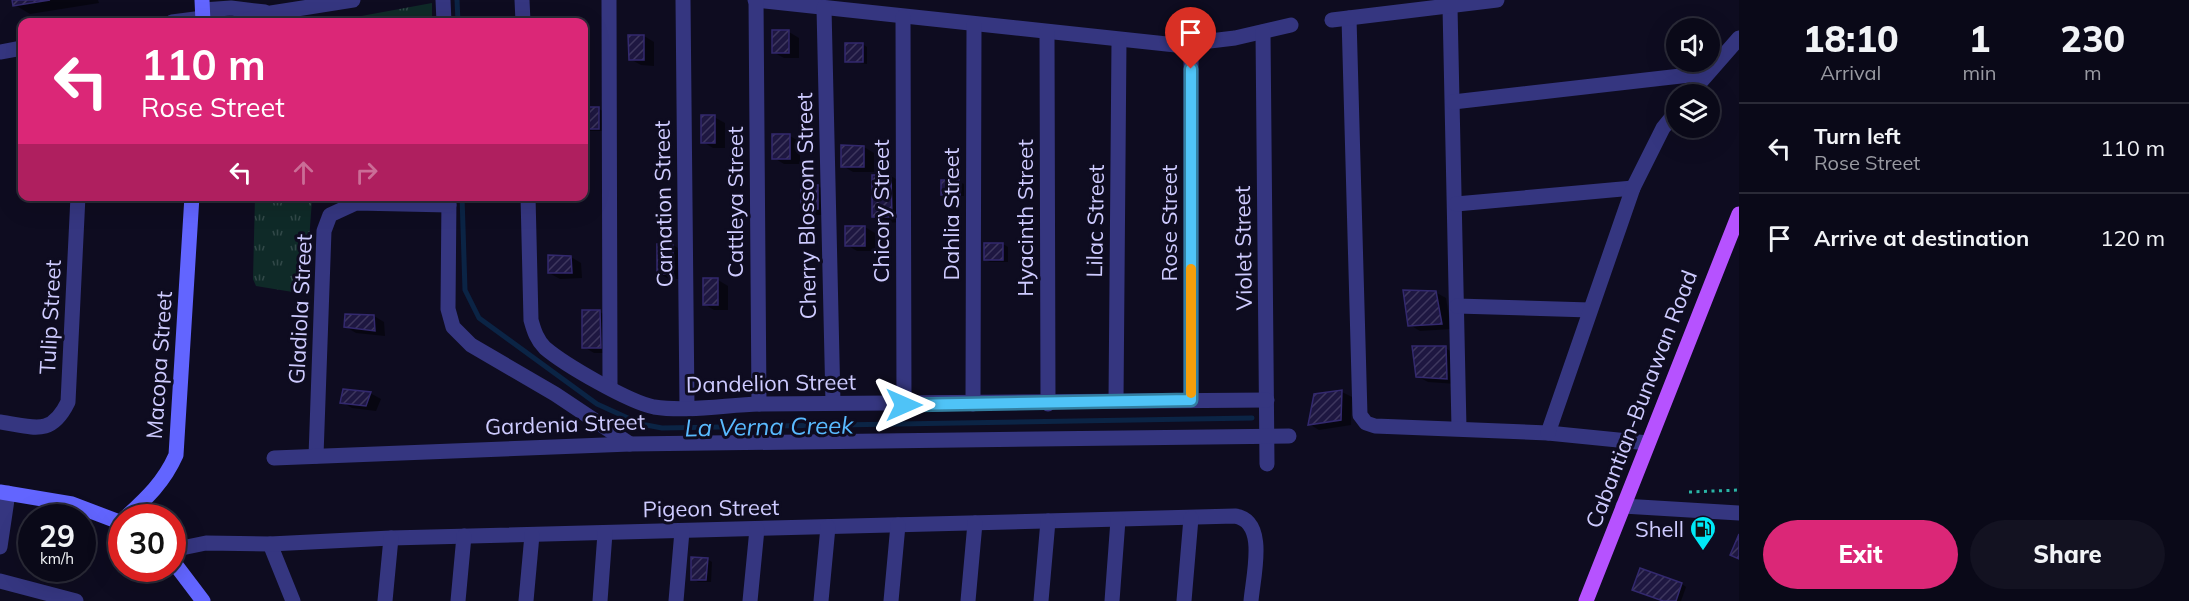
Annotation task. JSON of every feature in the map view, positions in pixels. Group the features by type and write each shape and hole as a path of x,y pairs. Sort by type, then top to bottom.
{"main road":[{"name":"Cabantian-Bunawan Road","path":"1586,601 1739,214"}],"street":[{"path":"253,18 352,0"},
{"path":"443,0 444,18"},
{"path":"522,0 523,18"},
{"path":"609,0 610,387"},
{"name":"Carnation Street","path":"683,0 687,407"},
{"path":"755,0 1119,41 1191,45 1291,25"},
{"name":"Cattleya Street","path":"755,0 759,404"},
{"path":"1332,20 1497,0"},
{"path":"1450,7 1459,428"},
{"path":"186,18 231,8 271,13"},
{"name":"Cherry Blossom Street","path":"824,8 833,404"},
{"name":"Chicory Street","path":"903,17 904,405"},
{"path":"1349,18 1360,415 1366,423 1375,426 1548,433 1648,443"},
{"name":"Dahlia Street","path":"973,404 974,25"},
{"name":"Violet Street","path":"1263,32 1267,464"},
{"name":"Hyacinth Street","path":"1047,33 1048,404"},
{"path":"1698,84 1739,38"},
{"name":"Lilac Street","path":"1116,401 1119,41"},
{"name":"Rose Street","path":"1191,45 1191,400"},
{"path":"0,52 18,49"},
{"path":"1453,102 1707,73"},
{"path":"1548,433 1633,188 1666,124"},
{"path":"1456,204 1633,188"},
{"name":"Tulip Street","path":"0,422 43,428 53,424 61,417 68,402 78,201"},
{"name":"Macopa Street","path":"140,504 167,475 176,454 192,201"},
{"path":"449,201 448,309 453,327 471,345 555,394 630,444"},
{"name":"Gladiola Street","path":"316,456 324,231 330,215 356,203 449,201"},
{"name":"Dandelion Street","path":"528,201 531,320 535,335 545,347 635,402 655,407 687,407 759,404 1048,404 1267,400"},
{"path":"1457,306 1590,310"},
{"name":"Gardenia Street","path":"274,458 630,444 1289,436"},
{"path":"0,547 4,493 72,504 108,516"},
{"path":"1623,506 1739,513"},
{"name":"Pigeon Street","path":"186,547 206,543 270,544 391,538 1235,516 1250,523 1256,537 1251,601"},
{"path":"1184,601 1191,518"},
{"path":"1112,601 1118,519"},
{"path":"1041,601 1048,522"},
{"path":"968,601 975,523"},
{"path":"891,601 898,525"},
{"path":"821,601 828,527"},
{"path":"750,601 757,529"},
{"path":"676,601 682,531"},
{"path":"600,601 605,533"},
{"path":"526,601 532,535"},
{"path":"458,601 464,537"},
{"path":"386,601 391,538"},
{"path":"270,544 293,601"},
{"path":"186,579 203,601"},
{"path":"0,580 67,599"}],"green space":[{"path":"432,3 432,18 351,18"},
{"path":"255,201 312,201 305,294 256,286 253,279"}],"building":[{"path":"12,0 50,0 13,6"},
{"path":"772,30 789,30 789,53 772,53"},
{"path":"628,35 644,35 644,60 629,60"},
{"path":"845,43 863,43 863,62 845,62"},
{"path":"588,107 599,107 599,129 588,129"},
{"path":"701,115 715,115 715,143 701,143"},
{"path":"772,134 790,134 790,159 772,159"},
{"path":"841,145 864,146 864,167 841,167"},
{"path":"872,175 891,175 892,217 872,217"},
{"path":"941,180 959,180 960,195 941,195"},
{"path":"801,185 818,185 818,209 801,209"},
{"path":"845,226 865,226 865,246 845,246"},
{"path":"984,243 1003,243 1003,260 984,260"},
{"path":"657,244 673,244 673,274 657,274"},
{"path":"548,255 571,256 572,273 548,273"},
{"path":"703,278 718,278 718,305 703,305"},
{"path":"1403,290 1436,291 1442,324 1408,326"},
{"path":"582,310 600,310 601,348 582,348"},
{"path":"345,314 374,315 375,331 344,327"},
{"path":"1412,346 1446,346 1447,379 1416,377"},
{"path":"343,389 371,392 366,406 340,403"},
{"path":"1342,390 1341,420 1308,425 1314,394"},
{"path":"1739,534 1739,559 1730,555"},
{"path":"691,557 708,558 706,580 691,580"},
{"path":"1640,568 1682,583 1676,601 1663,601 1632,590"}],"waterway":[{"name":"La Verna Creek","path":"457,0 458,18"},
{"name":"La Verna Creek","path":"462,201 465,290 479,318 597,404 641,424 662,428 1252,418"}],"slow traffic":[{"path":"1191,269 1191,393"}],"place":[{"name":"Shell","path":"1703,552"}],"route":[{"path":"904,405 1191,400 1191,69"}]}
